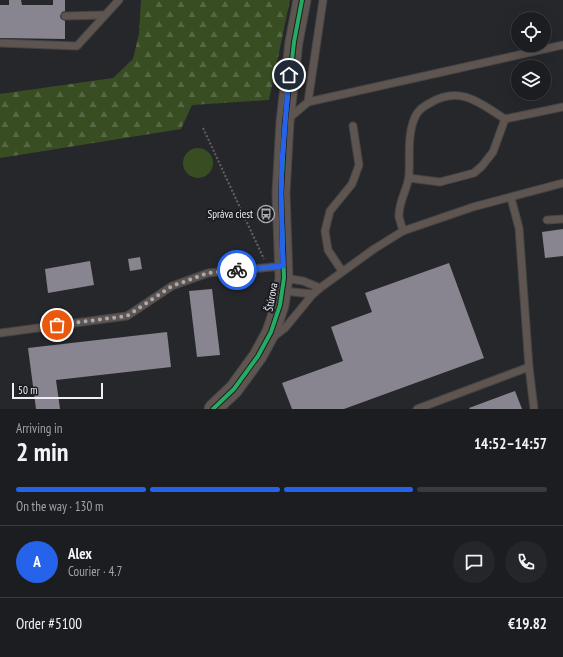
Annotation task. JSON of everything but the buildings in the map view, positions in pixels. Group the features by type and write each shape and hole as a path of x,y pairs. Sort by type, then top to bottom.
{"street":[{"name":"Štúrova","path":"213,409 234,389 253,364 265,344 276,319 285,122 294,42 302,0"}],"lane":[{"path":"0,43 77,46 119,0"},
{"path":"308,102 323,0"},
{"path":"65,16 105,15"},
{"path":"285,122 308,102 563,45"},
{"path":"404,231 399,217 400,205 409,178 410,136 414,118 420,108 444,96 454,95 473,98 505,119 563,107"},
{"path":"409,178 440,182 474,173 482,166 493,152 505,119"},
{"path":"342,272 328,250 325,231 330,211 352,184 359,165 353,126"},
{"path":"265,344 285,328 313,294 320,288 374,248 404,231 473,207 563,183"},
{"path":"511,198 519,228 529,367 534,409"},
{"path":"547,220 563,218"},
{"path":"0,333 127,316 172,286 208,273 279,275 303,281 320,288"},
{"path":"279,275 313,294"},
{"path":"417,409 529,367"}],"path":[{"path":"203,128 279,275"}],"green space":[{"path":"141,0 290,0 269,100 192,105 181,129 0,158 0,94 113,78 133,59 139,34"},
{"path":"198,148 208,153 213,163 208,173 198,178 188,173 183,163 188,153"}],"cycle path":[{"path":"213,409 234,389 258,356 271,332 280,305 284,278 281,193 285,122 294,42 302,0"}],"way so far":[{"path":"57,325 127,316 172,286 208,273 237,270"}],"place":[{"name":"Správa ciest","path":"266,214"}],"route":[{"path":"237,270 283,266 281,193 282,161 289,75"}]}
